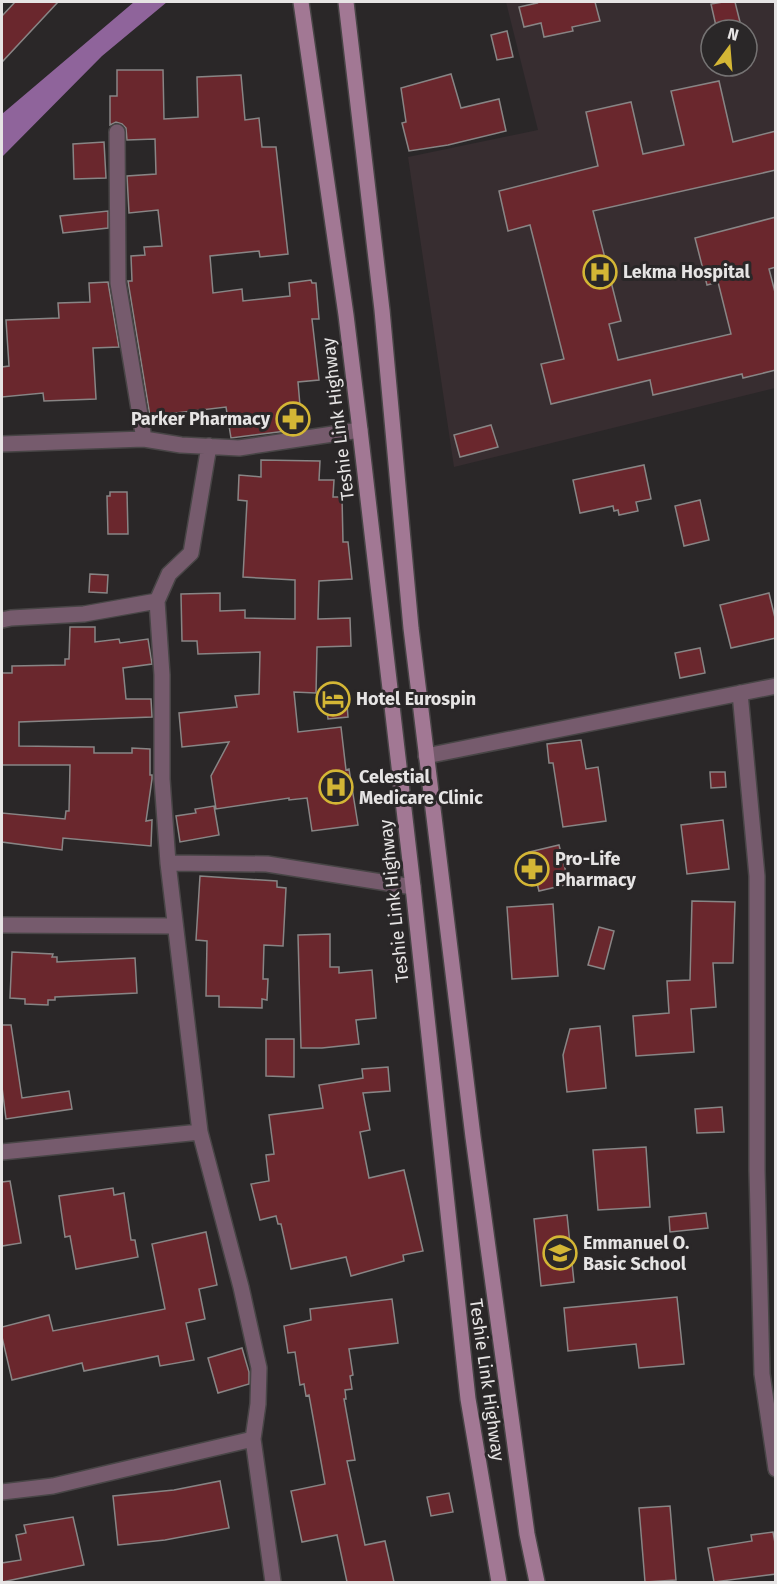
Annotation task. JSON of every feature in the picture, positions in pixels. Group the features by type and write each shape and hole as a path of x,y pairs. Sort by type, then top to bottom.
{"main road":[{"name":"Teshie Link Highway","path":"301,2 346,315 360,430 413,887 468,1399 499,1582"},
{"name":"Teshie Link Highway","path":"346,2 382,310 411,628 426,756 484,1222 527,1534 537,1582"}],"street":[{"path":"117,132 118,283 144,440"},
{"path":"2,444 144,440 181,446 239,448 360,430"},
{"path":"209,446 191,554 169,574 157,601 162,675 162,779 168,863 200,1132 242,1287 259,1368 254,1439 273,1582"},
{"path":"2,620 84,614 157,601"},
{"path":"426,756 776,686"},
{"path":"740,693 757,876 757,1170 776,1469"},
{"path":"168,863 267,864 413,887"},
{"path":"2,925 175,926"},
{"path":"2,1152 200,1132"},
{"path":"2,1492 53,1486 254,1439"}],"shaded area":[{"path":"134,2 167,2 102,56 2,157 2,114"},
{"name":"Lekma Hospital","path":"506,2 775,2 775,388 454,467 408,157 538,130"}],"building":[{"path":"15,2 58,2 2,62 2,16"},
{"path":"536,2 595,2 600,21 572,27 573,31 544,37 541,23 524,27 519,7"},
{"path":"735,2 739,18 714,18 711,4"},
{"path":"507,31 513,57 497,60 491,35"},
{"path":"117,70 163,70 164,119 198,117 197,77 241,75 245,120 259,118 262,147 276,147 288,254 260,257 259,251 210,256 213,293 242,289 243,301 290,296 289,283 311,280 312,283 316,283 319,319 312,319 319,380 298,382 302,429 231,438 226,407 150,416 128,281 132,281 131,256 145,255 144,247 162,246 158,210 129,213 127,176 156,174 155,139 127,140 126,128 122,124 116,122 110,125 110,96 117,96"},
{"path":"451,74 461,108 499,99 506,131 448,145 409,151 402,123 406,122 401,88"},
{"path":"719,81 733,142 776,131 776,170 593,211 621,321 609,324 618,360 731,334 718,282 707,285 695,238 776,217 776,267 769,269 776,296 776,370 743,378 742,374 653,395 650,380 551,404 541,364 564,359 530,225 508,231 499,191 598,166 586,112 631,102 643,154 684,145 671,91"},
{"path":"104,142 106,178 74,179 73,144"},
{"path":"108,211 108,228 63,233 60,216"},
{"path":"108,282 119,347 93,348 96,399 44,401 43,393 2,397 2,367 9,366 6,320 59,318 58,303 90,302 89,283"},
{"path":"491,425 498,447 460,457 454,435"},
{"path":"261,460 320,461 319,480 334,480 333,497 342,497 343,542 348,542 352,579 319,581 318,619 350,618 351,646 317,647 316,693 294,692 298,732 341,727 346,770 349,769 358,825 312,831 307,798 289,800 289,798 216,809 211,776 229,742 182,747 179,713 237,707 235,696 259,694 260,652 198,654 197,641 182,641 181,594 220,593 220,611 245,610 245,618 295,619 295,580 243,577 247,501 238,500 239,475 261,477"},
{"path":"644,465 651,499 636,502 638,511 619,515 618,510 614,511 613,506 580,513 573,480"},
{"path":"110,492 127,492 128,534 108,534 107,496 110,496"},
{"path":"700,500 709,540 684,546 675,506"},
{"path":"90,574 108,575 107,593 89,592"},
{"path":"769,593 776,622 776,638 731,648 720,605"},
{"path":"70,627 95,627 95,642 119,639 120,643 148,639 152,664 123,668 126,699 151,699 152,717 19,722 19,746 94,747 94,753 132,753 132,748 150,749 152,779 146,821 152,820 151,846 63,838 62,850 2,842 2,813 65,819 66,811 69,811 70,765 2,765 2,673 12,673 12,666 65,665 65,659 69,659"},
{"path":"700,648 705,673 680,678 675,653"},
{"path":"346,691 348,717 328,719 325,693"},
{"path":"581,740 586,769 598,767 606,821 563,827 553,763 549,763 547,744"},
{"path":"710,772 725,772 726,787 711,788"},
{"path":"214,806 219,835 180,842 176,816 196,813 195,809"},
{"path":"723,820 729,869 687,874 681,825"},
{"path":"559,845 569,884 539,891 529,852"},
{"path":"200,876 277,881 277,887 286,888 283,946 264,945 263,979 268,979 267,1000 262,999 262,1008 219,1007 219,996 206,996 207,941 196,940"},
{"path":"692,901 735,902 733,963 713,963 716,1007 691,1009 694,1052 636,1056 633,1016 669,1013 667,981 690,980"},
{"path":"553,904 558,976 512,979 507,907"},
{"path":"599,927 614,931 604,969 588,965"},
{"path":"330,934 330,967 339,967 339,973 372,970 376,1018 356,1020 359,1044 301,1048 298,935"},
{"path":"12,952 53,954 52,957 57,957 57,962 135,958 137,993 55,997 55,1000 48,1000 48,1005 25,1004 25,999 10,998"},
{"path":"2,1025 11,1025 22,1098 69,1091 72,1109 6,1119 2,1087"},
{"path":"600,1026 606,1088 567,1092 563,1055 570,1029"},
{"path":"266,1039 294,1039 294,1077 266,1076"},
{"path":"388,1067 390,1091 363,1093 370,1130 360,1132 369,1178 404,1170 423,1251 403,1255 404,1261 351,1276 346,1257 291,1269 281,1224 278,1224 276,1216 260,1220 251,1184 269,1181 266,1155 274,1154 269,1115 323,1108 319,1085 363,1078 362,1069"},
{"path":"722,1107 724,1132 697,1133 695,1109"},
{"path":"646,1147 650,1207 598,1210 593,1150"},
{"path":"10,1181 21,1243 2,1246 2,1182"},
{"path":"113,1188 114,1195 124,1193 131,1240 135,1240 138,1257 76,1269 70,1236 65,1237 59,1196"},
{"path":"706,1213 708,1228 670,1232 669,1217"},
{"path":"567,1215 574,1282 541,1286 534,1219"},
{"path":"206,1232 217,1285 199,1289 205,1319 186,1323 194,1360 160,1366 158,1356 84,1371 82,1363 12,1380 2,1337 2,1327 49,1315 53,1331 165,1309 152,1244"},
{"path":"677,1297 684,1364 639,1368 636,1344 568,1351 564,1308"},
{"path":"392,1299 398,1343 349,1349 353,1375 350,1376 352,1389 345,1390 346,1399 344,1399 355,1460 347,1461 365,1545 385,1541 394,1582 347,1582 337,1535 302,1542 291,1491 325,1484 309,1395 306,1396 304,1384 300,1385 295,1352 288,1353 284,1326 311,1320 310,1309"},
{"path":"242,1348 249,1372 249,1384 218,1393 208,1358"},
{"path":"220,1481 229,1528 165,1540 118,1545 113,1496 174,1490"},
{"path":"449,1493 453,1512 431,1516 427,1497"},
{"path":"670,1506 676,1580 645,1582 639,1508"},
{"path":"73,1517 84,1565 2,1582 2,1563 21,1560 16,1535 26,1533 24,1525"},
{"path":"773,1532 776,1548 776,1574 714,1582 708,1548 752,1541 751,1535"}],"place":[{"name":"Lekma Hospital","path":"600,272"},
{"name":"Parker Pharmacy","path":"293,419"},
{"name":"Hotel Eurospin","path":"333,699"},
{"name":"Celestial Medicare Clinic","path":"336,787"},
{"name":"Pro-Life Pharmacy","path":"532,869"},
{"name":"Emmanuel O. Basic School","path":"560,1253"}]}
